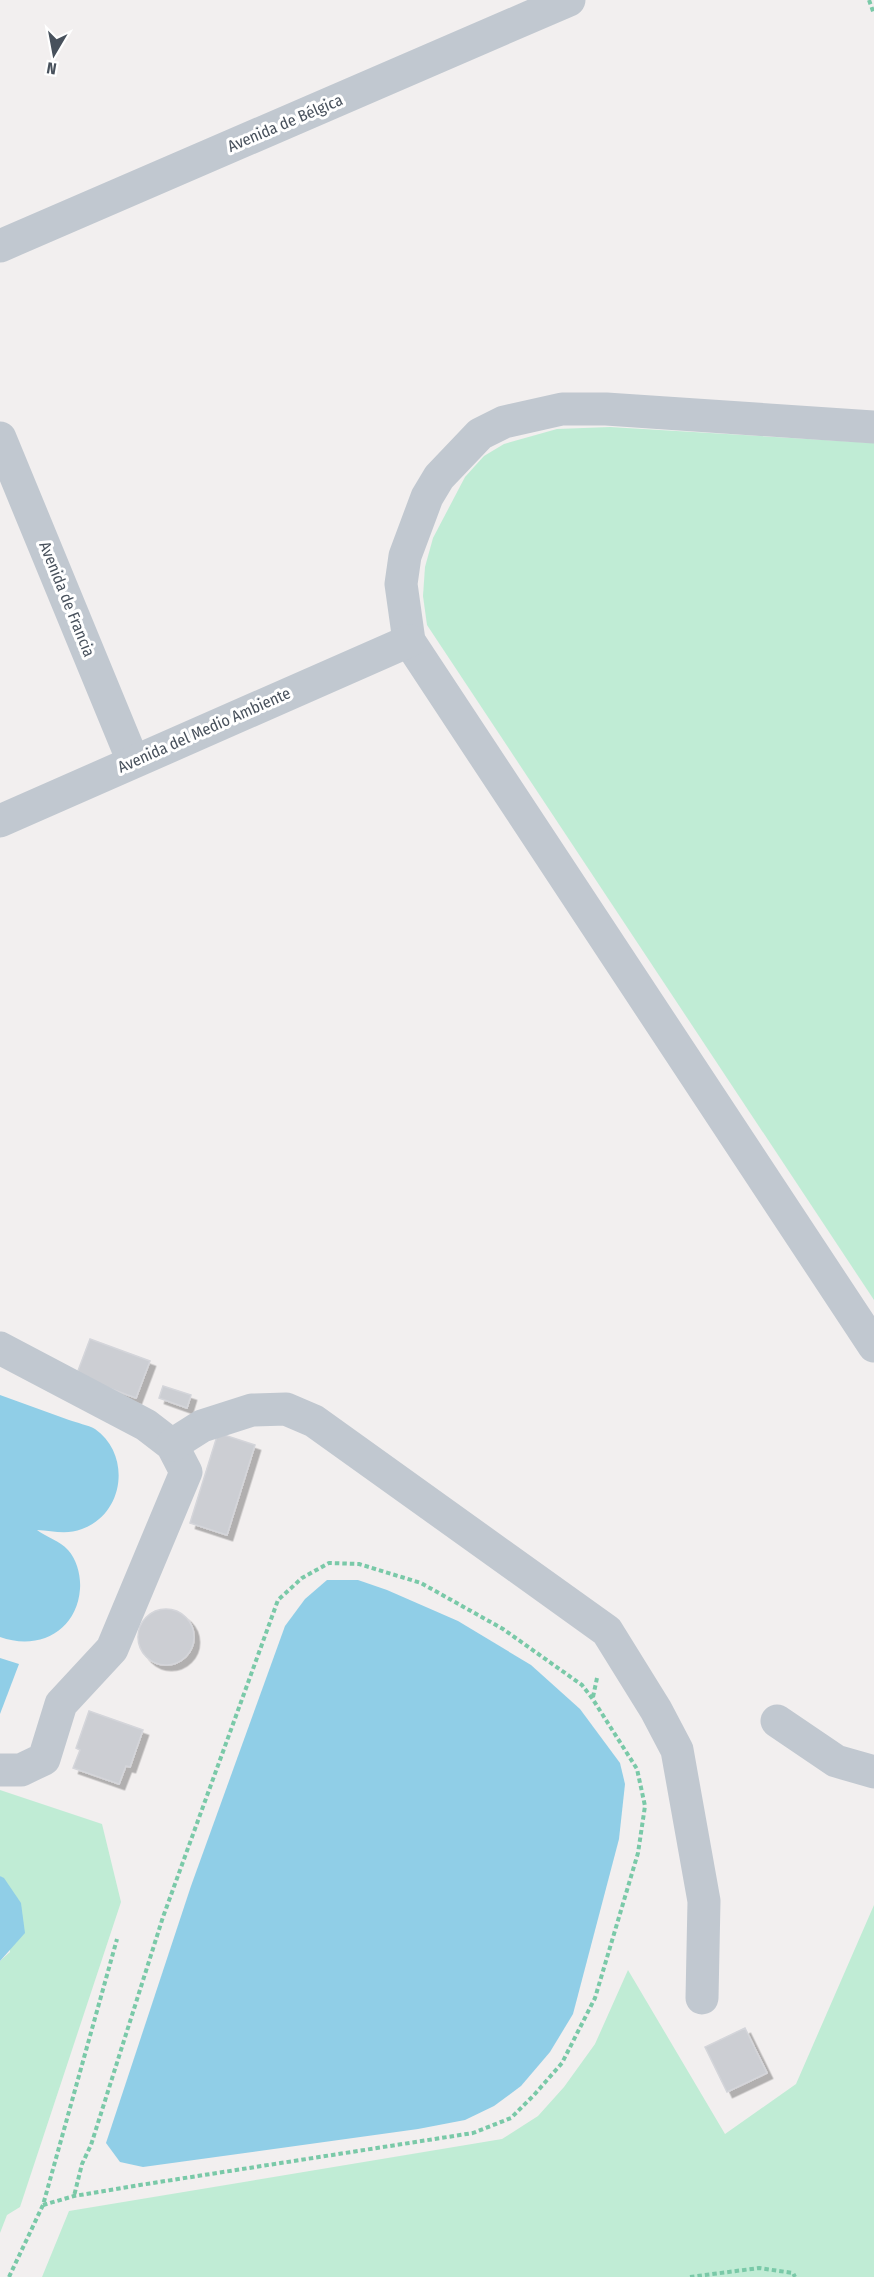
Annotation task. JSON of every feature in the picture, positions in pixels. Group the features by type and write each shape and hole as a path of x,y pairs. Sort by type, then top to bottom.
{"street":[{"name":"Avenida de Bélgica","path":"0,246 569,0"},
{"path":"874,427 606,409 562,410 504,422 480,434 439,477 427,497 405,556 401,584 409,641 874,1346"},
{"name":"Avenida de Francia","path":"0,438 133,761"},
{"name":"Avenida del Medio Ambiente","path":"0,821 409,641"},
{"path":"0,1348 146,1425 172,1445 186,1472 112,1649 61,1704 44,1759 21,1770 0,1770"},
{"path":"172,1445 202,1426 252,1410 286,1409 314,1421 607,1631 656,1710 677,1750 704,1901 702,1998"},
{"path":"777,1721 836,1761 874,1772"}],"path":[{"path":"869,0 874,14"},
{"path":"43,2205 74,2196 473,2133 511,2118 534,2096 562,2063 595,1998 638,1853 645,1806 637,1769 582,1685 503,1629 421,1583 359,1564 329,1563 302,1578 278,1600 163,1917 91,2145 82,2164 74,2196"},
{"path":"9,2277 43,2205 117,1939"},
{"path":"690,2277 759,2268 793,2273 795,2277"}],"green space":[{"path":"610,427 874,443 874,1300 427,625 423,596 425,567 433,538 465,477 484,456 504,444 557,429"},
{"path":"0,1790 102,1824 121,1902 20,2207 7,2215 0,2233 0,1961 10,1952 4,1879 0,1876"},
{"path":"874,1905 874,2277 42,2277 69,2211 502,2139 538,2116 564,2087 595,2044 628,1970 725,2134 796,2084"}],"water":[{"path":"0,1395 95,1429 107,1440 118,1468 118,1483 114,1498 107,1511 96,1521 71,1532 37,1530 61,1544 74,1558 78,1568 80,1589 72,1616 64,1626 54,1634 29,1641 15,1641 0,1637"},
{"path":"327,1580 358,1580 387,1590 458,1621 531,1665 580,1709 620,1763 625,1784 619,1839 573,2014 550,2052 521,2086 494,2106 465,2120 418,2129 143,2167 120,2162 106,2143 191,1886 285,1626 305,1599"},
{"path":"0,1658 19,1664 0,1714"},
{"path":"0,1876 4,1878 21,1903 25,1933 0,1961"}],"building":[{"path":"90,1339 150,1361 136,1398 76,1376"},
{"path":"163,1386 191,1395 187,1408 159,1398"},
{"path":"218,1433 255,1445 227,1535 190,1523"},
{"path":"160,1609 172,1609 182,1613 190,1621 194,1637 190,1653 182,1661 172,1665 160,1665 150,1661 142,1653 138,1643 138,1631 142,1621 150,1613"},
{"path":"89,1711 143,1730 130,1767 126,1766 119,1784 73,1768 80,1750 76,1748"},
{"path":"745,2028 767,2073 727,2092 705,2047"}]}
